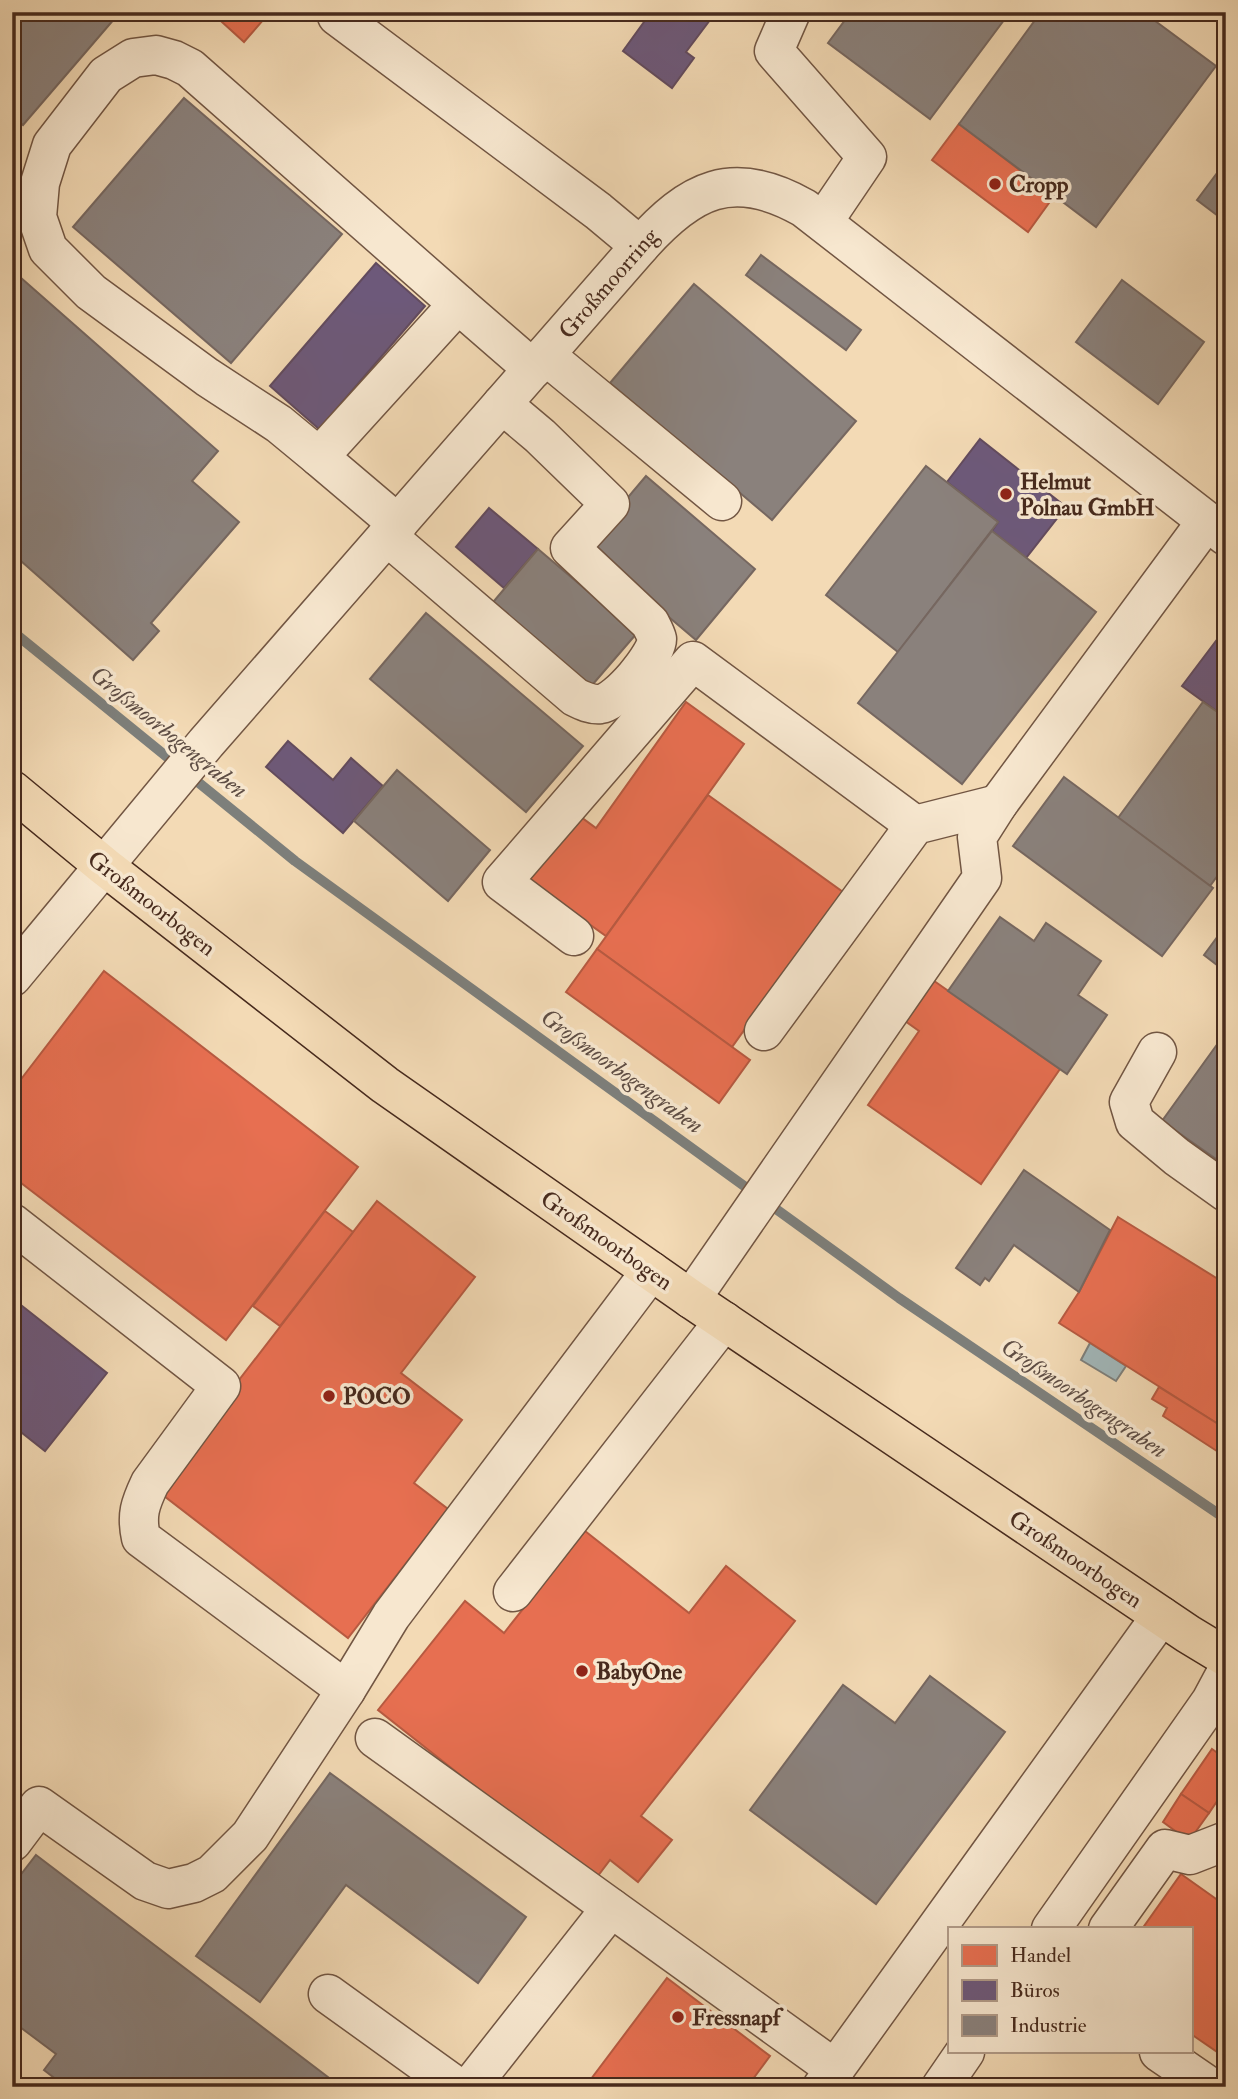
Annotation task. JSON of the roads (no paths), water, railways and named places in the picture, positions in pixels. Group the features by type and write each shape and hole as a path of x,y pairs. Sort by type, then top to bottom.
{"main road":[{"name":"Großmoorbogen","path":"12,790 104,866 385,1085 691,1299 1226,1657"}],"street":[{"path":"791,12 774,51 867,157 823,222"},
{"path":"337,16 598,211 640,246"},
{"path":"502,404 540,436 610,504 570,548 650,623 657,639 651,656 620,693 603,704 588,703 575,697 392,530 319,457 279,425 207,377 91,292 48,249 37,217 40,183 52,145 106,75 133,58 156,55 190,68 458,304 722,501"},
{"name":"Großmoorring","path":"12,977 206,743 640,246 666,218 695,197 720,189 747,188 777,194 804,208 1216,529"},
{"path":"319,457 458,304"},
{"path":"691,1299 982,878 977,837 998,804 1216,529"},
{"path":"574,936 502,882 693,661 915,825"},
{"path":"764,1031 915,825 998,804"},
{"path":"1157,1052 1129,1102 1135,1122 1177,1157 1226,1192"},
{"path":"12,1223 221,1386 150,1483 137,1521 142,1538 346,1690"},
{"path":"12,1842 39,1806 145,1881 168,1889 194,1883 212,1874 250,1836 391,1616 652,1271"},
{"path":"513,1592 724,1321"},
{"path":"375,1738 611,1908 828,2078 1161,1616"},
{"path":"1052,1927 1211,1701 1226,1672"},
{"path":"1109,1927 1165,1849 1190,1855 1226,1841"},
{"path":"470,2087 611,1908"},
{"path":"328,1994 457,2087"},
{"path":"941,2087 964,2054"},
{"path":"1162,2054 1210,2087"}],"water":[{"path":"1090,1343 1126,1366 1116,1381 1081,1360"}],"waterway":[{"name":"Großmoorbogengraben","path":"12,631 295,861 899,1298 1226,1519"}],"place":[{"name":"Cropp","path":"995,184"},
{"name":"Helmut Polnau GmbH","path":"1006,494"},
{"name":"POCO","path":"329,1396"},
{"name":"BabyOne","path":"582,1671"},
{"name":"Fressnapf","path":"678,2017"}]}
